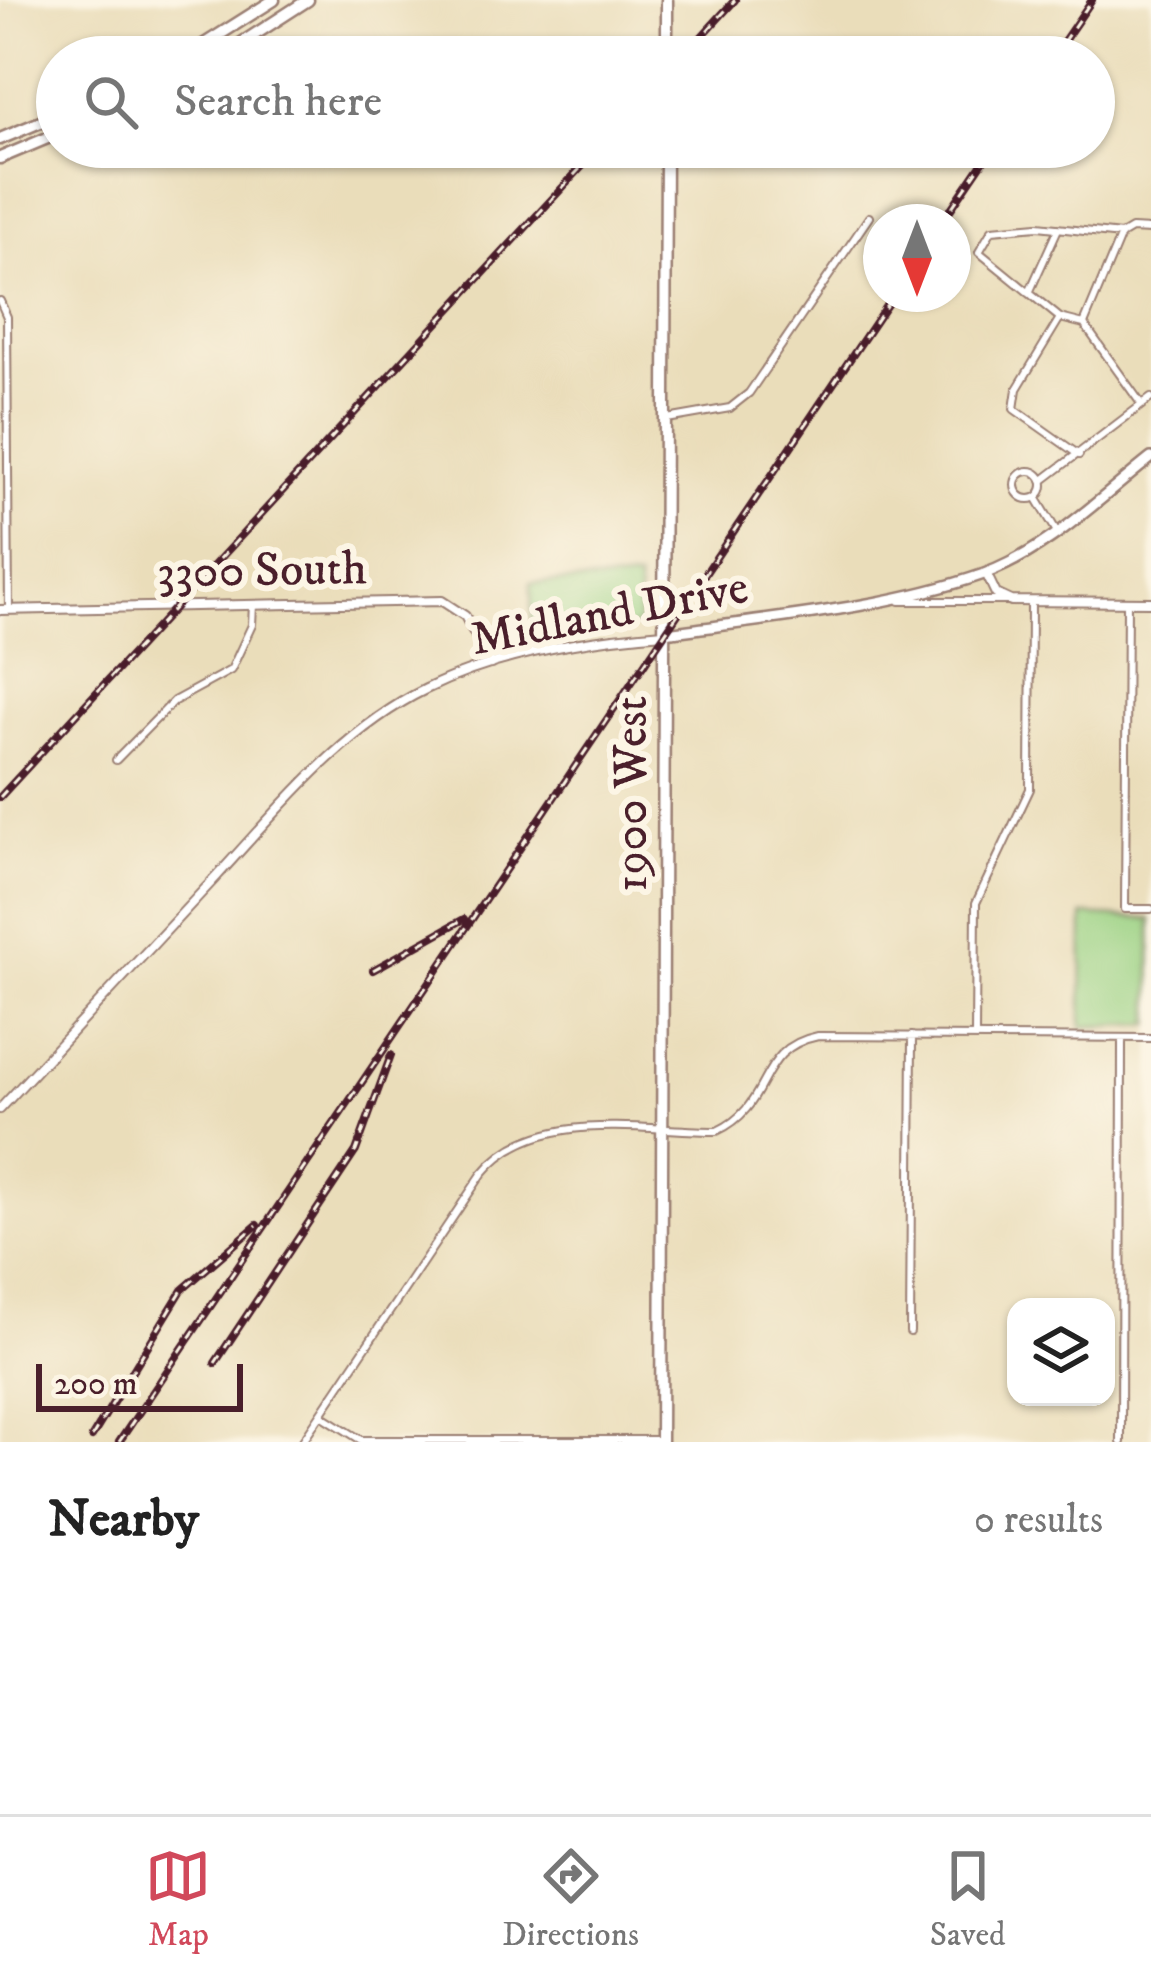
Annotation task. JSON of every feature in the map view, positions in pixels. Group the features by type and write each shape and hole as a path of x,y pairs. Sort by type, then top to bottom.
{"main road":[{"path":"217,36 274,0"},
{"path":"252,36 308,0"},
{"path":"667,0 667,36"},
{"path":"0,139 36,124"},
{"path":"0,158 36,143"},
{"name":"1900 West","path":"661,1441 666,168"},
{"name":"Midland Drive","path":"666,633 879,601 986,573 1057,532 1151,458"}],"street":[{"path":"663,420 730,408 748,393 863,226"},
{"path":"1142,405 1084,325 1060,318 979,252 992,230 1038,226 1120,235 1151,230"},
{"path":"1029,293 1057,231"},
{"path":"1084,325 1120,235"},
{"path":"0,302 7,317 4,610"},
{"path":"1060,318 1017,388 1014,409 1079,455"},
{"path":"1036,497 1042,482 1151,398"},
{"path":"1036,497 1022,498 1016,480 1031,472 1042,482"},
{"path":"1036,497 1057,532"},
{"path":"986,573 996,594 1011,601"},
{"name":"3300 South","path":"4,610 442,601 462,612 491,664"},
{"path":"879,601 1151,602"},
{"path":"975,1036 976,903 1030,789 1031,601"},
{"path":"1127,602 1125,909 1151,909"},
{"path":"116,760 174,701 230,670 252,625 253,604"},
{"name":"Midland Drive","path":"0,1109 318,768 390,710 424,689 491,664 622,636 666,633"},
{"path":"302,1442 499,1154 550,1130 717,1131 741,1120 758,1100 772,1060 791,1042 818,1036 1151,1038"},
{"path":"910,1333 912,1036"},
{"path":"1121,1442 1122,1038"},
{"path":"323,1416 361,1440 661,1441"}],"green space":[{"path":"638,580 639,625 532,646 531,583"},
{"path":"1083,915 1151,919 1151,1024 1082,1027"}],"railway":[{"path":"702,36 735,0"},
{"path":"1067,36 1092,0"},
{"path":"0,797 581,168"},
{"path":"954,204 979,168"},
{"path":"119,1442 882,312"},
{"path":"373,970 464,919"},
{"path":"215,1363 356,1151 391,1055"},
{"path":"92,1437 182,1290 257,1225"}]}
